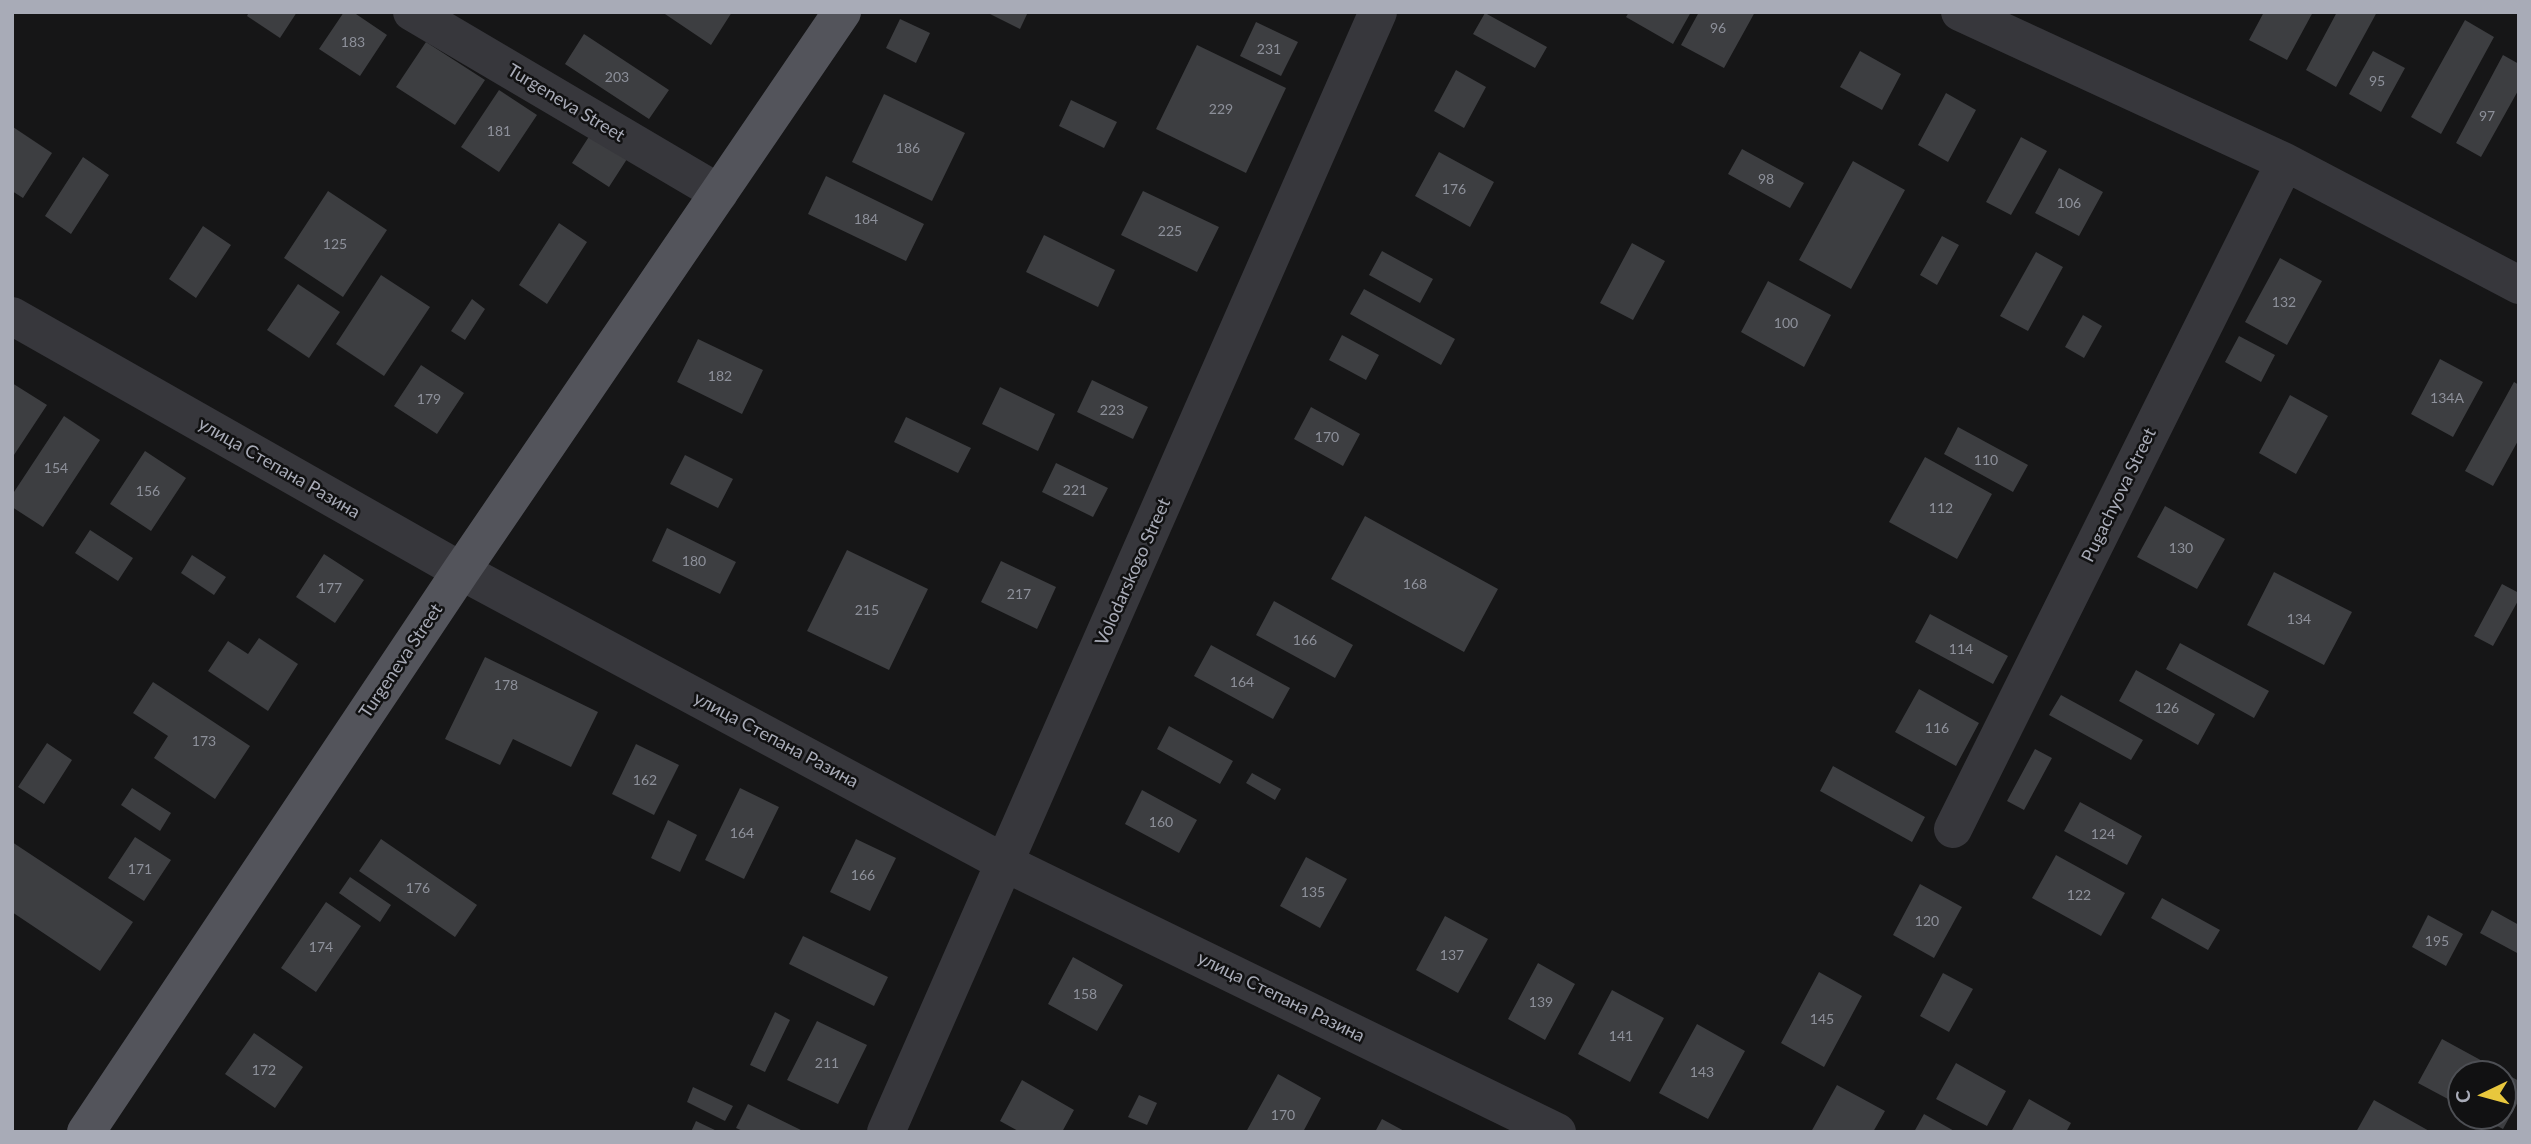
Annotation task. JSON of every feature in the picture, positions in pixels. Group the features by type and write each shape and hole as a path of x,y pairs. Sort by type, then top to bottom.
{"main road":[{"name":"Turgeneva Street","path":"86,1132 461,571 842,12"}],"street":[{"name":"Turgeneva Street","path":"412,12 719,193"},
{"name":"Volodarskogo Street","path":"886,1132 1378,12"},
{"path":"1960,12 2284,162 2519,285"},
{"name":"Pugachyova Street","path":"1953,829 2284,162"},
{"name":"улица Степана Разина","path":"12,316 461,571 1005,863 1557,1132"}],"building":[{"path":"249,12 297,12 280,38 247,16"},
{"path":"344,12 353,12 387,35 360,76 319,49"},
{"path":"662,12 732,12 711,45"},
{"path":"986,12 1028,12 1020,29"},
{"path":"1629,12 1691,12 1673,44 1626,17"},
{"path":"1699,12 1755,12 1724,68 1681,45"},
{"path":"2264,12 2313,12 2287,60 2249,40"},
{"path":"2337,12 2377,12 2336,87 2306,70"},
{"path":"1485,13 1547,47 1535,68 1473,34"},
{"path":"900,19 930,33 916,63 886,48"},
{"path":"2465,20 2494,37 2441,134 2411,117"},
{"path":"1256,22 1298,42 1281,76 1240,56"},
{"path":"584,34 669,90 649,119 565,64"},
{"path":"426,42 485,80 455,125 396,87"},
{"path":"1197,45 1286,88 1246,173 1156,129"},
{"path":"1860,51 1901,74 1882,110 1840,87"},
{"path":"2373,51 2405,68 2381,112 2349,94"},
{"path":"2503,55 2519,64 2519,89 2481,157 2456,143"},
{"path":"1456,70 1486,87 1464,128 1434,111"},
{"path":"499,90 537,115 499,172 461,147"},
{"path":"1946,93 1976,110 1948,162 1918,145"},
{"path":"884,94 965,133 932,201 852,162"},
{"path":"1071,100 1117,122 1104,148 1059,126"},
{"path":"13,127 52,153 23,198 12,191"},
{"path":"590,135 627,159 609,187 572,163"},
{"path":"2021,137 2047,151 2011,215 1986,202"},
{"path":"1742,149 1804,183 1790,208 1728,174"},
{"path":"1439,152 1494,182 1470,227 1415,196"},
{"path":"83,157 109,175 71,234 45,216"},
{"path":"1853,161 1905,190 1851,289 1799,260"},
{"path":"2059,168 2103,192 2079,236 2035,213"},
{"path":"826,176 924,224 906,261 808,214"},
{"path":"328,191 387,230 343,297 284,258"},
{"path":"1143,191 1219,227 1197,272 1121,235"},
{"path":"559,223 587,242 547,304 519,285"},
{"path":"203,226 231,245 196,298 169,279"},
{"path":"1044,235 1115,270 1098,307 1026,272"},
{"path":"1942,236 1959,245 1937,285 1920,275"},
{"path":"1632,243 1665,261 1633,320 1600,303"},
{"path":"1382,251 1433,279 1420,303 1369,275"},
{"path":"2036,252 2063,267 2028,331 2000,316"},
{"path":"2280,258 2322,281 2287,345 2245,322"},
{"path":"381,275 430,307 384,376 336,344"},
{"path":"1768,281 1831,315 1804,367 1741,332"},
{"path":"298,284 340,312 309,358 267,330"},
{"path":"1364,289 1455,339 1441,365 1350,314"},
{"path":"472,299 485,309 465,340 451,331"},
{"path":"2083,315 2102,326 2084,358 2065,347"},
{"path":"1342,335 1379,355 1366,380 1329,360"},
{"path":"2239,336 2275,355 2261,382 2225,362"},
{"path":"698,339 763,370 742,414 677,382"},
{"path":"2440,359 2483,382 2453,437 2411,414"},
{"path":"421,365 464,393 437,434 394,406"},
{"path":"1092,380 1148,407 1133,439 1077,412"},
{"path":"2514,382 2519,385 2519,439 2493,486 2465,471"},
{"path":"12,383 47,405 12,458"},
{"path":"1000,387 1055,414 1038,451 982,424"},
{"path":"2290,395 2328,416 2296,474 2259,453"},
{"path":"1311,407 1360,434 1343,466 1294,439"},
{"path":"64,416 100,440 43,527 12,507 12,495"},
{"path":"906,417 971,448 958,473 894,442"},
{"path":"1958,427 2028,465 2013,492 1944,454"},
{"path":"145,451 186,478 151,531 110,504"},
{"path":"685,455 733,479 718,508 670,484"},
{"path":"1925,457 1992,494 1957,559 1889,522"},
{"path":"1056,463 1108,488 1093,517 1042,492"},
{"path":"2165,506 2225,539 2197,589 2137,557"},
{"path":"1365,516 1498,589 1464,652 1331,579"},
{"path":"667,528 736,562 720,594 652,561"},
{"path":"90,530 133,558 118,581 75,553"},
{"path":"847,550 928,589 889,670 807,631"},
{"path":"324,554 364,580 335,623 296,597"},
{"path":"192,555 226,577 214,595 181,573"},
{"path":"1001,561 1056,587 1037,629 981,602"},
{"path":"2274,572 2352,612 2324,665 2247,625"},
{"path":"2502,584 2519,593 2519,599 2493,646 2474,636"},
{"path":"1274,601 1353,645 1335,678 1256,635"},
{"path":"1930,614 2008,656 1993,684 1915,642"},
{"path":"259,638 298,664 268,711 208,671 228,641 248,654"},
{"path":"2180,643 2269,691 2254,718 2166,669"},
{"path":"1211,645 1290,688 1273,719 1194,676"},
{"path":"485,657 598,712 571,767 513,739 500,765 445,739"},
{"path":"2136,670 2215,714 2198,745 2119,701"},
{"path":"153,682 250,746 215,799 154,758 168,736 133,713"},
{"path":"1919,689 1979,723 1956,766 1895,732"},
{"path":"2061,695 2143,740 2131,760 2049,715"},
{"path":"1169,726 1233,761 1220,784 1157,749"},
{"path":"47,743 72,760 44,804 18,787"},
{"path":"636,744 679,765 654,815 612,794"},
{"path":"2035,749 2052,758 2024,810 2007,801"},
{"path":"1833,766 1925,817 1912,842 1820,791"},
{"path":"1252,773 1281,789 1275,800 1246,783"},
{"path":"132,788 171,813 160,831 121,805"},
{"path":"740,788 779,807 744,879 705,860"},
{"path":"1142,790 1197,820 1179,853 1125,824"},
{"path":"2080,802 2142,836 2127,865 2064,831"},
{"path":"668,820 697,835 680,872 651,858"},
{"path":"135,837 171,860 144,901 108,878"},
{"path":"381,839 477,905 455,937 359,871"},
{"path":"856,839 896,858 870,911 830,892"},
{"path":"12,842 133,922 100,971 12,912"},
{"path":"2056,855 2125,893 2101,936 2032,898"},
{"path":"1306,857 1347,879 1320,928 1280,906"},
{"path":"350,877 391,905 380,922 339,893"},
{"path":"1920,884 1962,907 1934,958 1893,935"},
{"path":"2162,898 2220,930 2208,950 2151,918"},
{"path":"326,902 361,926 316,992 281,968"},
{"path":"2492,910 2519,925 2519,954 2480,933"},
{"path":"2428,915 2463,934 2446,966 2412,947"},
{"path":"1445,916 1488,939 1458,993 1416,970"},
{"path":"803,936 888,977 874,1006 789,964"},
{"path":"1073,957 1123,985 1097,1031 1048,1004"},
{"path":"1538,963 1575,984 1545,1040 1508,1019"},
{"path":"1819,972 1862,996 1824,1067 1781,1043"},
{"path":"1943,973 1973,989 1949,1032 1920,1016"},
{"path":"1612,990 1664,1018 1630,1082 1578,1054"},
{"path":"775,1012 790,1020 765,1072 750,1065"},
{"path":"817,1021 867,1045 838,1104 787,1080"},
{"path":"1697,1024 1745,1051 1708,1119 1659,1093"},
{"path":"254,1033 303,1067 275,1108 225,1074"},
{"path":"2442,1039 2480,1060 2447,1060 2447,1099 2418,1083"},
{"path":"1956,1063 2006,1091 1987,1126 1936,1099"},
{"path":"1278,1074 1321,1098 1303,1132 1246,1132"},
{"path":"1022,1080 1074,1110 1062,1132 1020,1132 1000,1121"},
{"path":"2517,1080 2519,1081 2517,1104"},
{"path":"1837,1085 1885,1111 1873,1132 1811,1132"},
{"path":"693,1087 733,1106 725,1121 687,1102"},
{"path":"1139,1095 1157,1103 1147,1125 1128,1117"},
{"path":"2029,1099 2071,1123 2066,1132 2011,1132"},
{"path":"2374,1100 2431,1132 2356,1132"},
{"path":"748,1104 805,1132 745,1132 736,1128"},
{"path":"1924,1114 1956,1132 1914,1132"},
{"path":"1382,1119 1406,1132 1375,1132"},
{"path":"696,1121 719,1132 691,1132"}]}
